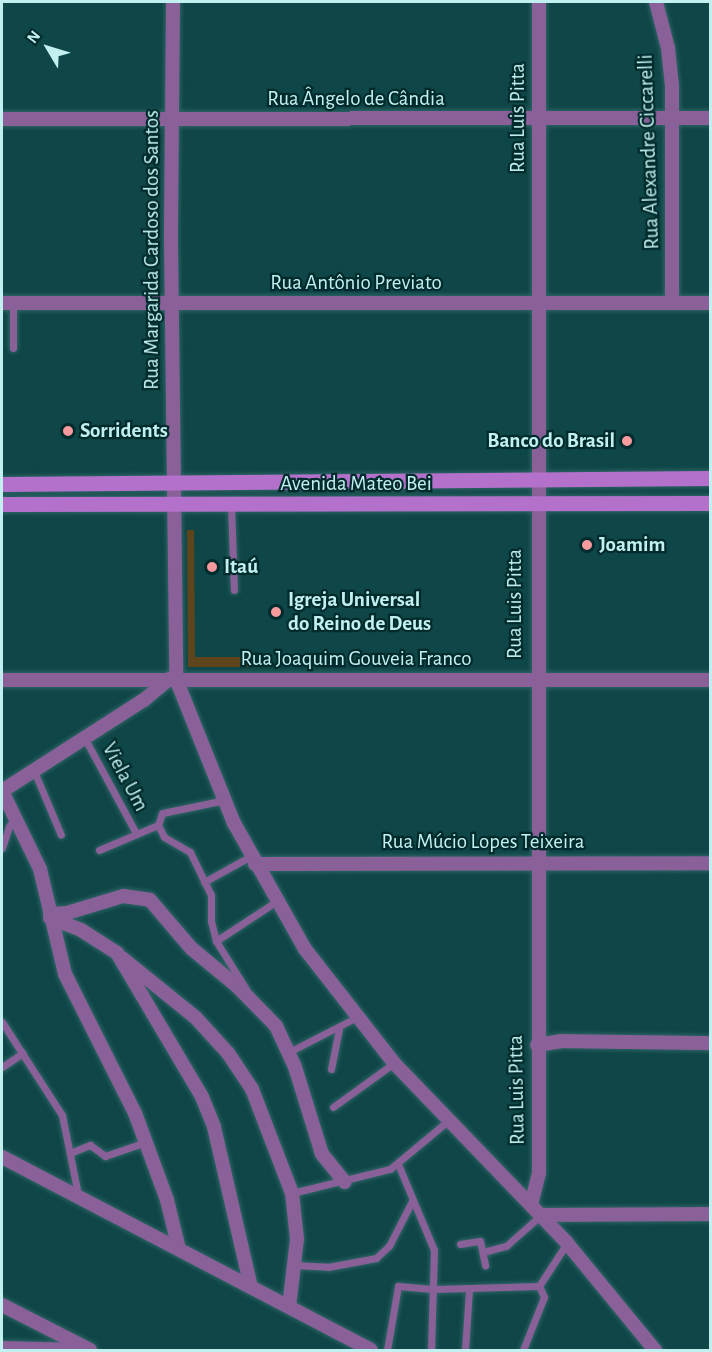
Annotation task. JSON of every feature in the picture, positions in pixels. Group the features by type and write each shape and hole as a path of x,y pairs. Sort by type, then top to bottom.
{"main road":[{"name":"Avenida Mateo Bei","path":"2,484 711,478"},
{"name":"Avenida Mateo Bei","path":"2,504 537,506 711,503"}],"street":[{"name":"Rua Margarida Cardoso dos Santos","path":"173,2 171,304 174,505 173,679"},
{"name":"Rua Luis Pitta","path":"531,1205 539,1173 536,680 539,2"},
{"name":"Rua Alexandre Ciccarelli","path":"656,2 668,48 672,118 672,303"},
{"name":"Rua Ângelo de Cândia","path":"2,119 711,118"},
{"name":"Rua Antônio Previato","path":"7,303 711,303"},
{"path":"179,1249 167,1200 146,1142 71,988 50,916 40,869 17,817 2,791 173,679 253,860 305,949 394,1063 567,1243 655,1350"},
{"name":"Rua Joaquim Gouveia Franco","path":"2,680 711,680"},
{"name":"Rua Múcio Lopes Teixeira","path":"253,860 711,862"},
{"path":"50,916 70,913 123,896 147,898 191,948 249,997 276,1026 289,1052 322,1154 345,1182"},
{"path":"50,916 81,930 176,999 228,1053 252,1089 292,1193 297,1239 289,1307"},
{"path":"117,954 209,1114 251,1287"},
{"path":"537,1045 561,1041 711,1042"},
{"path":"2,1157 78,1194 371,1350"},
{"path":"541,1215 711,1214"},
{"path":"2,1305 89,1350"},
{"path":"2,1348 89,1350"}],"lane":[{"path":"7,303 13,348"},
{"path":"231,505 234,590"},
{"name":"Viela Um","path":"84,737 136,833"},
{"path":"33,770 61,835"},
{"path":"225,800 165,811 160,814 158,825 164,837 183,846 211,895 216,940 249,997"},
{"path":"2,848 9,826 17,817"},
{"path":"99,850 158,825"},
{"path":"204,882 253,860"},
{"path":"216,940 277,901"},
{"path":"289,1052 339,1029 357,1017"},
{"path":"2,1022 57,1103 78,1194"},
{"path":"332,1069 339,1029"},
{"path":"2,1067 23,1053"},
{"path":"333,1107 394,1063"},
{"path":"292,1193 345,1182 398,1164 449,1120"},
{"path":"69,1153 90,1145 105,1156 146,1142"},
{"path":"398,1164 434,1250 435,1289 431,1350"},
{"path":"294,1265 328,1268 375,1258 389,1246 412,1201"},
{"path":"483,1252 506,1246 541,1215"},
{"path":"460,1244 478,1240 485,1265"},
{"path":"539,1286 567,1243"},
{"path":"387,1350 395,1288 408,1285 435,1289 539,1286"},
{"path":"524,1350 542,1304 544,1293 539,1286"},
{"path":"465,1350 470,1289"}],"shaded area":[{"path":"187,530 194,530 195,657 253,657 253,667 188,667"}],"place":[{"name":"Sorridents","path":"68,431"},
{"name":"Banco do Brasil","path":"627,441"},
{"name":"Joamim","path":"587,545"},
{"name":"Itaú","path":"212,567"},
{"name":"Igreja Universal do Reino de Deus","path":"276,612"}]}
